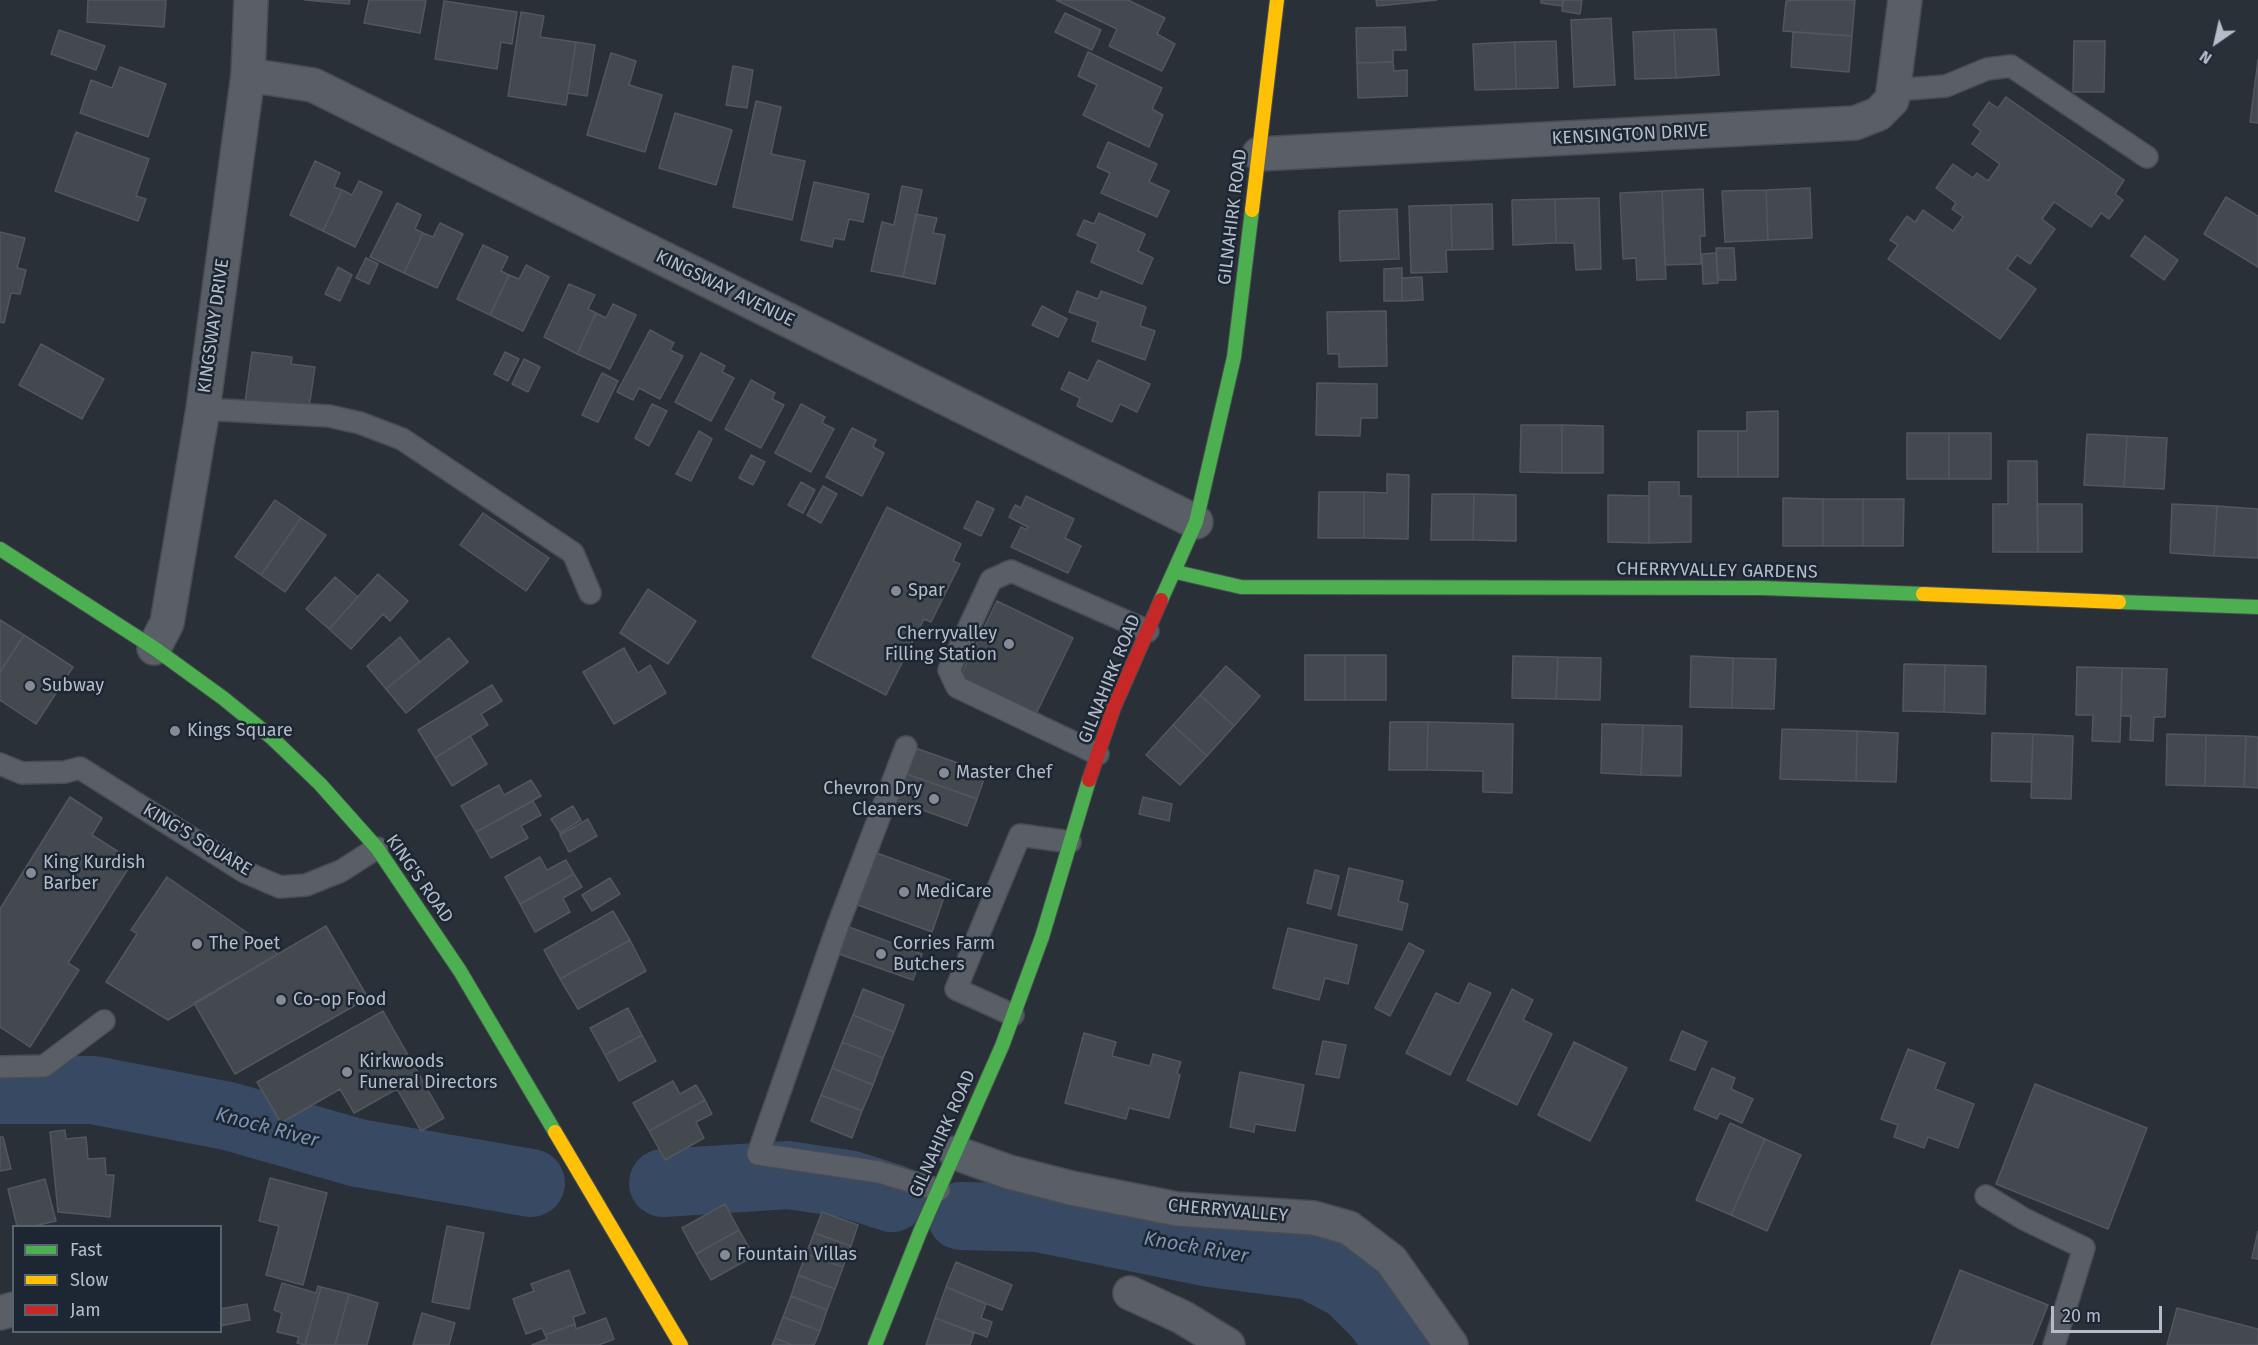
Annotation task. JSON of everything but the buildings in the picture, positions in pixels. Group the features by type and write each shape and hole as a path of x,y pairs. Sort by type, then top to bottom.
{"street":[{"name":"KINGSWAY DRIVE","path":"154,648 167,623 203,409 248,75 251,0"},
{"name":"GILNAHIRK ROAD","path":"875,1345 1013,1015 1042,937 1114,707 1176,572 1196,522 1234,357 1277,0"},
{"name":"KENSINGTON DRIVE","path":"1259,154 1855,123 1878,114 1892,100 1905,0"},
{"name":"KINGSWAY AVENUE","path":"248,75 313,85 1196,522"},
{"name":"KING'S ROAD","path":"0,549 154,648 271,737 320,784 377,848 460,971 681,1345"},
{"name":"CHERRYVALLEY GARDENS","path":"1176,572 1241,587 1763,588 2258,607"},
{"name":"CHERRYVALLEY","path":"956,1153 1009,1172 1071,1188 1165,1207 1314,1218 1348,1228 1391,1260 1451,1345"},
{"path":"1130,1293 1182,1317 1228,1345"}],"lane":[{"path":"1895,90 1946,86 1987,69 2011,66 2147,156"},
{"path":"203,409 330,416 360,423 402,439 573,553 590,593"},
{"path":"1098,754 957,687 949,670 991,580 1011,571 1148,631"},
{"path":"906,747 838,925 758,1154 879,1172 939,1190"},
{"name":"KING'S SQUARE","path":"0,764 22,773 52,773 80,768 245,872 280,887 306,885 341,871 377,848"},
{"path":"1013,1015 956,989 1020,835 1070,842"},
{"path":"0,1067 44,1066 104,1021"},
{"path":"1986,1196 2024,1220 2084,1248 2054,1345"}],"waterway":[{"name":"Knock River","path":"0,1090 93,1090 228,1116 358,1153 531,1183"},
{"name":"Knock River","path":"663,1183 788,1175 848,1184 892,1198"},
{"name":"Knock River","path":"961,1216 1038,1218 1210,1253 1311,1266 1349,1286 1379,1316 1400,1345"}],"traffic: fast":[{"path":"1161,600 1196,522 1234,357 1252,210"},
{"path":"0,549 154,648 223,698 271,737 320,784 377,848 460,971 555,1132"},
{"path":"1176,572 1241,587 1763,588 1923,594"},
{"path":"2119,602 2258,607"},
{"path":"875,1345 920,1232 1002,1046 1042,937 1089,780"}],"traffic: slow":[{"path":"1252,210 1277,0"},
{"path":"1923,594 2119,602"},
{"path":"555,1132 681,1345"}],"traffic: jam":[{"path":"1089,780 1114,707 1161,600"}],"place":[{"name":"Spar","path":"896,591"},
{"name":"Cherryvalley Filling Station","path":"1009,644"},
{"name":"Subway","path":"30,686"},
{"name":"Kings Square","path":"175,731"},
{"name":"Master Chef","path":"944,773"},
{"name":"Chevron Dry Cleaners","path":"934,799"},
{"name":"King Kurdish Barber","path":"31,873"},
{"name":"MediCare","path":"904,892"},
{"name":"The Poet","path":"197,944"},
{"name":"Corries Farm Butchers","path":"881,954"},
{"name":"Co-op Food","path":"281,1000"},
{"name":"Kirkwoods Funeral Directors","path":"347,1072"},
{"name":"Fountain Villas","path":"725,1255"}]}
